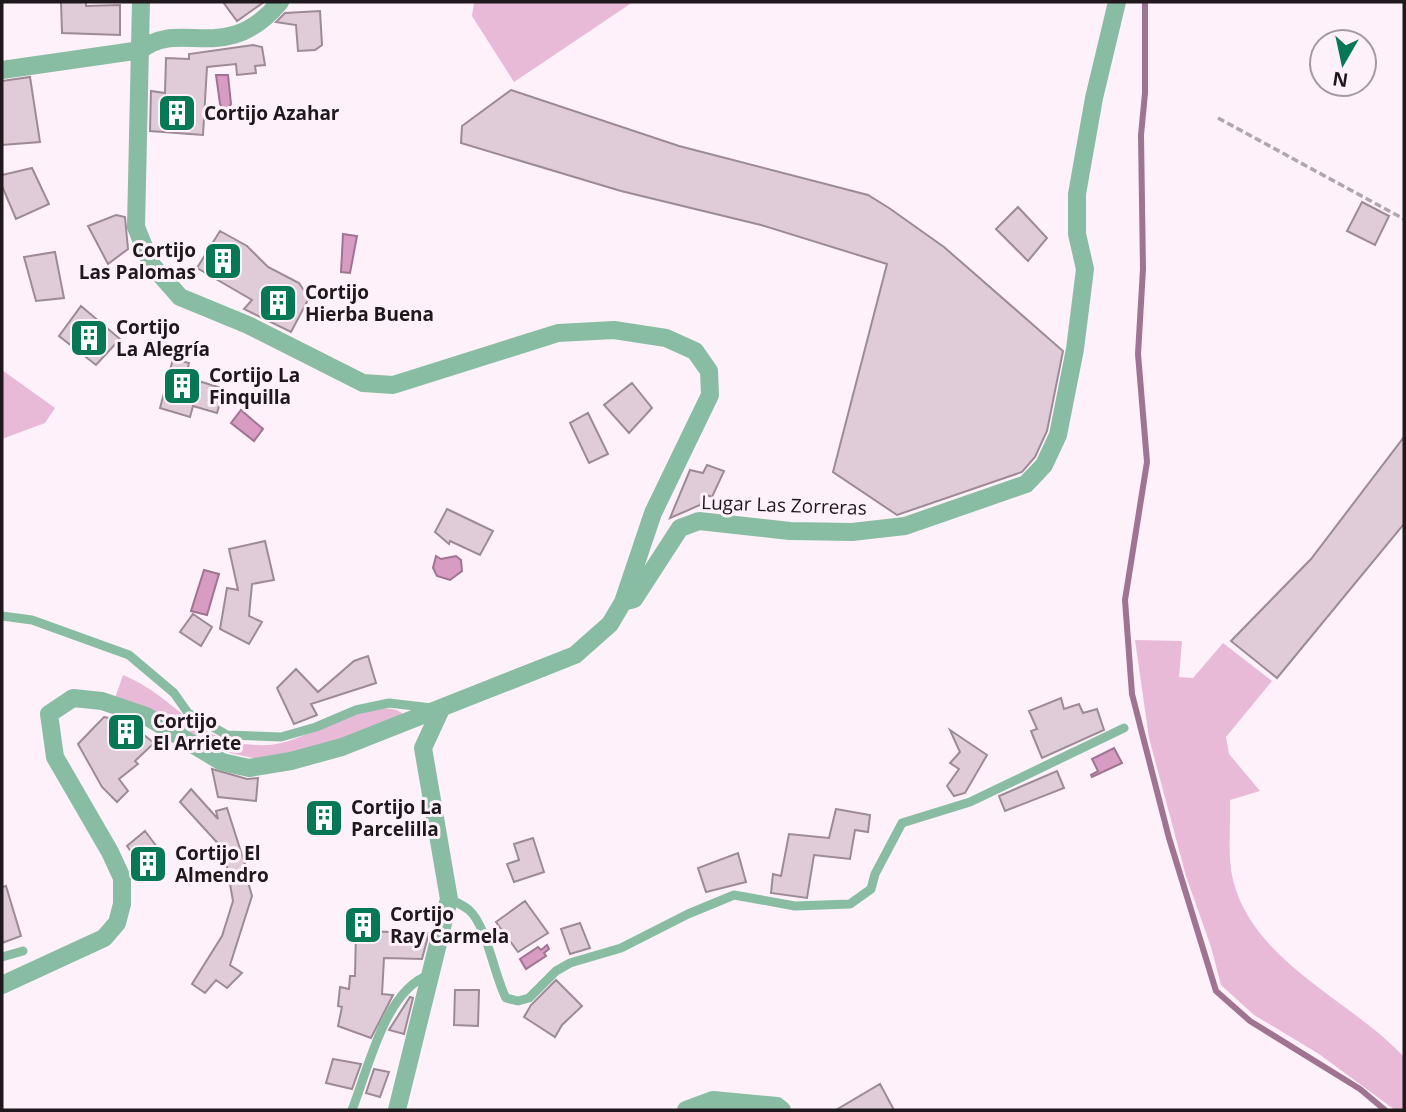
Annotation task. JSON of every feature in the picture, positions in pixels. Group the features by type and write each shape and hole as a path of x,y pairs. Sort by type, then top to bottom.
{"street":[{"path":"2,985 104,938 117,923 122,904 122,878 55,757 49,714 73,698 102,701 146,716 222,762 249,768 291,761 341,747 575,654 610,624 623,603 653,513 710,395 709,372 695,351 666,338 614,330 558,333 393,385 363,383 248,325 180,297 151,264 136,227 141,2"},
{"path":"2,70 141,50 153,41 225,39 246,33 264,21 279,2"},
{"name":"Lugar Las Zorreras","path":"623,603 634,599 680,528 699,521 790,531 852,532 905,526 1026,484 1044,465 1058,435 1075,349 1085,269 1077,234 1077,194 1094,98 1117,2"},
{"path":"397,1110 449,899 423,748 441,709"},
{"path":"686,1110 713,1100 778,1106 782,1110"}],"lane":[{"path":"2,616 32,620 129,655 174,693 188,713 227,735 281,737 316,727 356,710 389,703 441,709"},
{"path":"449,899 471,911 483,935 499,985 506,998 518,1001 529,998 556,971 570,964 621,947 734,895 796,906 850,904 871,889 875,874 902,823 970,802 1125,727"},
{"path":"2,957 23,951"},
{"path":"352,1110 389,1015 415,980 431,974"}],"path":[{"path":"1218,118 1404,219"}],"shaded area":[{"path":"474,2 633,2 514,82 472,16"},
{"path":"216,75 228,75 231,104 228,109 224,110 220,104"},
{"path":"343,234 357,236 350,273 341,272"},
{"path":"2,370 55,408 45,423 2,439"},
{"path":"241,410 263,429 254,441 231,423"},
{"path":"436,556 441,559 456,556 461,560 462,571 450,580 437,576 433,568"},
{"path":"204,570 219,574 207,615 191,611"},
{"path":"1135,640 1182,641 1179,677 1193,678 1223,643 1272,681 1226,737 1229,754 1260,791 1230,800 1233,880 1244,909 1261,935 1282,957 1382,1036 1404,1057 1404,1110 1395,1110 1319,1054 1254,1015 1221,985 1186,876 1149,738"},
{"path":"123,675 160,696 206,730 224,739 244,744 284,743 373,709 389,709 402,713 401,717 340,742 257,759 212,749 115,698"},
{"path":"1114,748 1122,763 1092,777 1091,775 1098,771 1092,759"},
{"path":"547,945 549,949 544,953 546,956 526,969 520,959 538,947 541,950"}],"building":[{"path":"61,2 86,2 86,6 120,5 120,35 62,33"},
{"path":"223,2 264,2 237,21"},
{"path":"320,11 322,45 315,50 298,51 296,25 276,22 285,13"},
{"name":"Cortijo Azahar","path":"253,45 262,47 265,65 255,66 256,73 237,75 236,64 207,67 203,135 150,131 151,91 165,93 166,58 189,59 189,54"},
{"path":"30,77 40,142 2,145 2,81"},
{"path":"511,90 679,146 868,195 889,208 944,247 1063,351 1047,431 1035,457 1022,472 897,515 833,472 887,264 761,225 621,191 461,143 462,126"},
{"path":"32,168 49,204 16,219 2,186 2,175"},
{"path":"1362,202 1389,216 1375,245 1347,231"},
{"path":"1018,207 1047,238 1028,261 996,229"},
{"path":"116,215 125,217 128,249 108,264 88,226"},
{"path":"220,231 247,246 268,267 299,283 309,298 291,332 244,309 252,300 197,268"},
{"path":"55,252 64,298 36,301 24,257"},
{"name":"Cortijo La Alegría","path":"81,306 120,339 96,365 59,336"},
{"name":"Cortijo La Finquilla","path":"173,359 189,363 186,377 224,389 217,413 193,406 190,417 160,408"},
{"path":"632,383 652,408 629,433 604,405"},
{"path":"588,413 608,454 589,463 570,423"},
{"path":"1404,437 1404,524 1277,678 1231,641 1311,559"},
{"path":"707,465 724,471 712,497 704,494 700,505 670,518 690,470 703,473"},
{"path":"447,509 493,531 480,555 450,541 449,544 435,532"},
{"path":"265,541 274,580 252,584 249,616 262,622 249,644 220,629 227,588 238,590 229,549"},
{"path":"193,614 212,627 201,646 180,632"},
{"path":"368,656 376,683 311,704 317,715 294,724 277,688 296,669 318,692 354,661"},
{"path":"1061,698 1064,709 1079,704 1083,713 1097,709 1104,730 1042,758 1031,731 1037,729 1029,711"},
{"path":"104,717 128,722 154,743 135,761 138,764 119,779 128,791 117,802 102,787 78,744"},
{"path":"950,730 987,755 965,793 954,796 947,786 959,769 950,763 960,752"},
{"path":"212,769 247,779 258,778 256,801 218,797"},
{"path":"1057,771 1064,788 1005,811 999,796"},
{"path":"191,789 218,819 216,811 227,808 250,880 246,875 252,896 230,965 242,973 227,988 216,980 205,993 192,984 222,936 233,901 224,850 180,802"},
{"name":"Cortijo La Parcelilla","path":"332,802 340,826 316,834 308,811"},
{"path":"836,809 870,815 868,832 855,830 850,859 814,855 807,898 771,893 773,874 781,876 789,834 829,838"},
{"path":"145,831 160,851 138,861 127,846"},
{"path":"533,838 544,872 514,882 507,864 519,860 514,844"},
{"path":"738,853 746,882 706,892 698,868"},
{"path":"6,886 21,936 2,943 2,887"},
{"path":"525,901 548,933 518,952 496,922"},
{"path":"580,923 590,948 570,954 561,929"},
{"path":"356,931 429,933 422,959 384,958 382,994 393,995 371,1038 338,1026 342,1007 338,1006 340,987 349,989 350,976 355,976"},
{"path":"556,980 582,1006 562,1025 555,1037 524,1017 531,1005"},
{"path":"455,990 479,990 478,1026 454,1025"},
{"path":"410,997 413,998 404,1034 389,1030"},
{"path":"333,1059 361,1064 352,1089 326,1083"},
{"path":"374,1069 389,1072 380,1097 366,1093"},
{"path":"880,1084 894,1110 836,1110"}],"waterway":[{"path":"1145,2 1145,93 1141,135 1143,269 1138,354 1147,462 1125,600 1132,694 1169,838 1216,991 1250,1021 1360,1089 1385,1110"}],"place":[{"name":"Cortijo Azahar","path":"177,113"},
{"name":"Cortijo Las Palomas","path":"223,261"},
{"name":"Cortijo Hierba Buena","path":"278,303"},
{"name":"Cortijo La Alegría","path":"89,338"},
{"name":"Cortijo La Finquilla","path":"182,386"},
{"name":"Cortijo El Arriete","path":"126,732"},
{"name":"Cortijo La Parcelilla","path":"324,818"},
{"name":"Cortijo El Almendro","path":"148,864"},
{"name":"Cortijo Ray Carmela","path":"363,925"}]}
